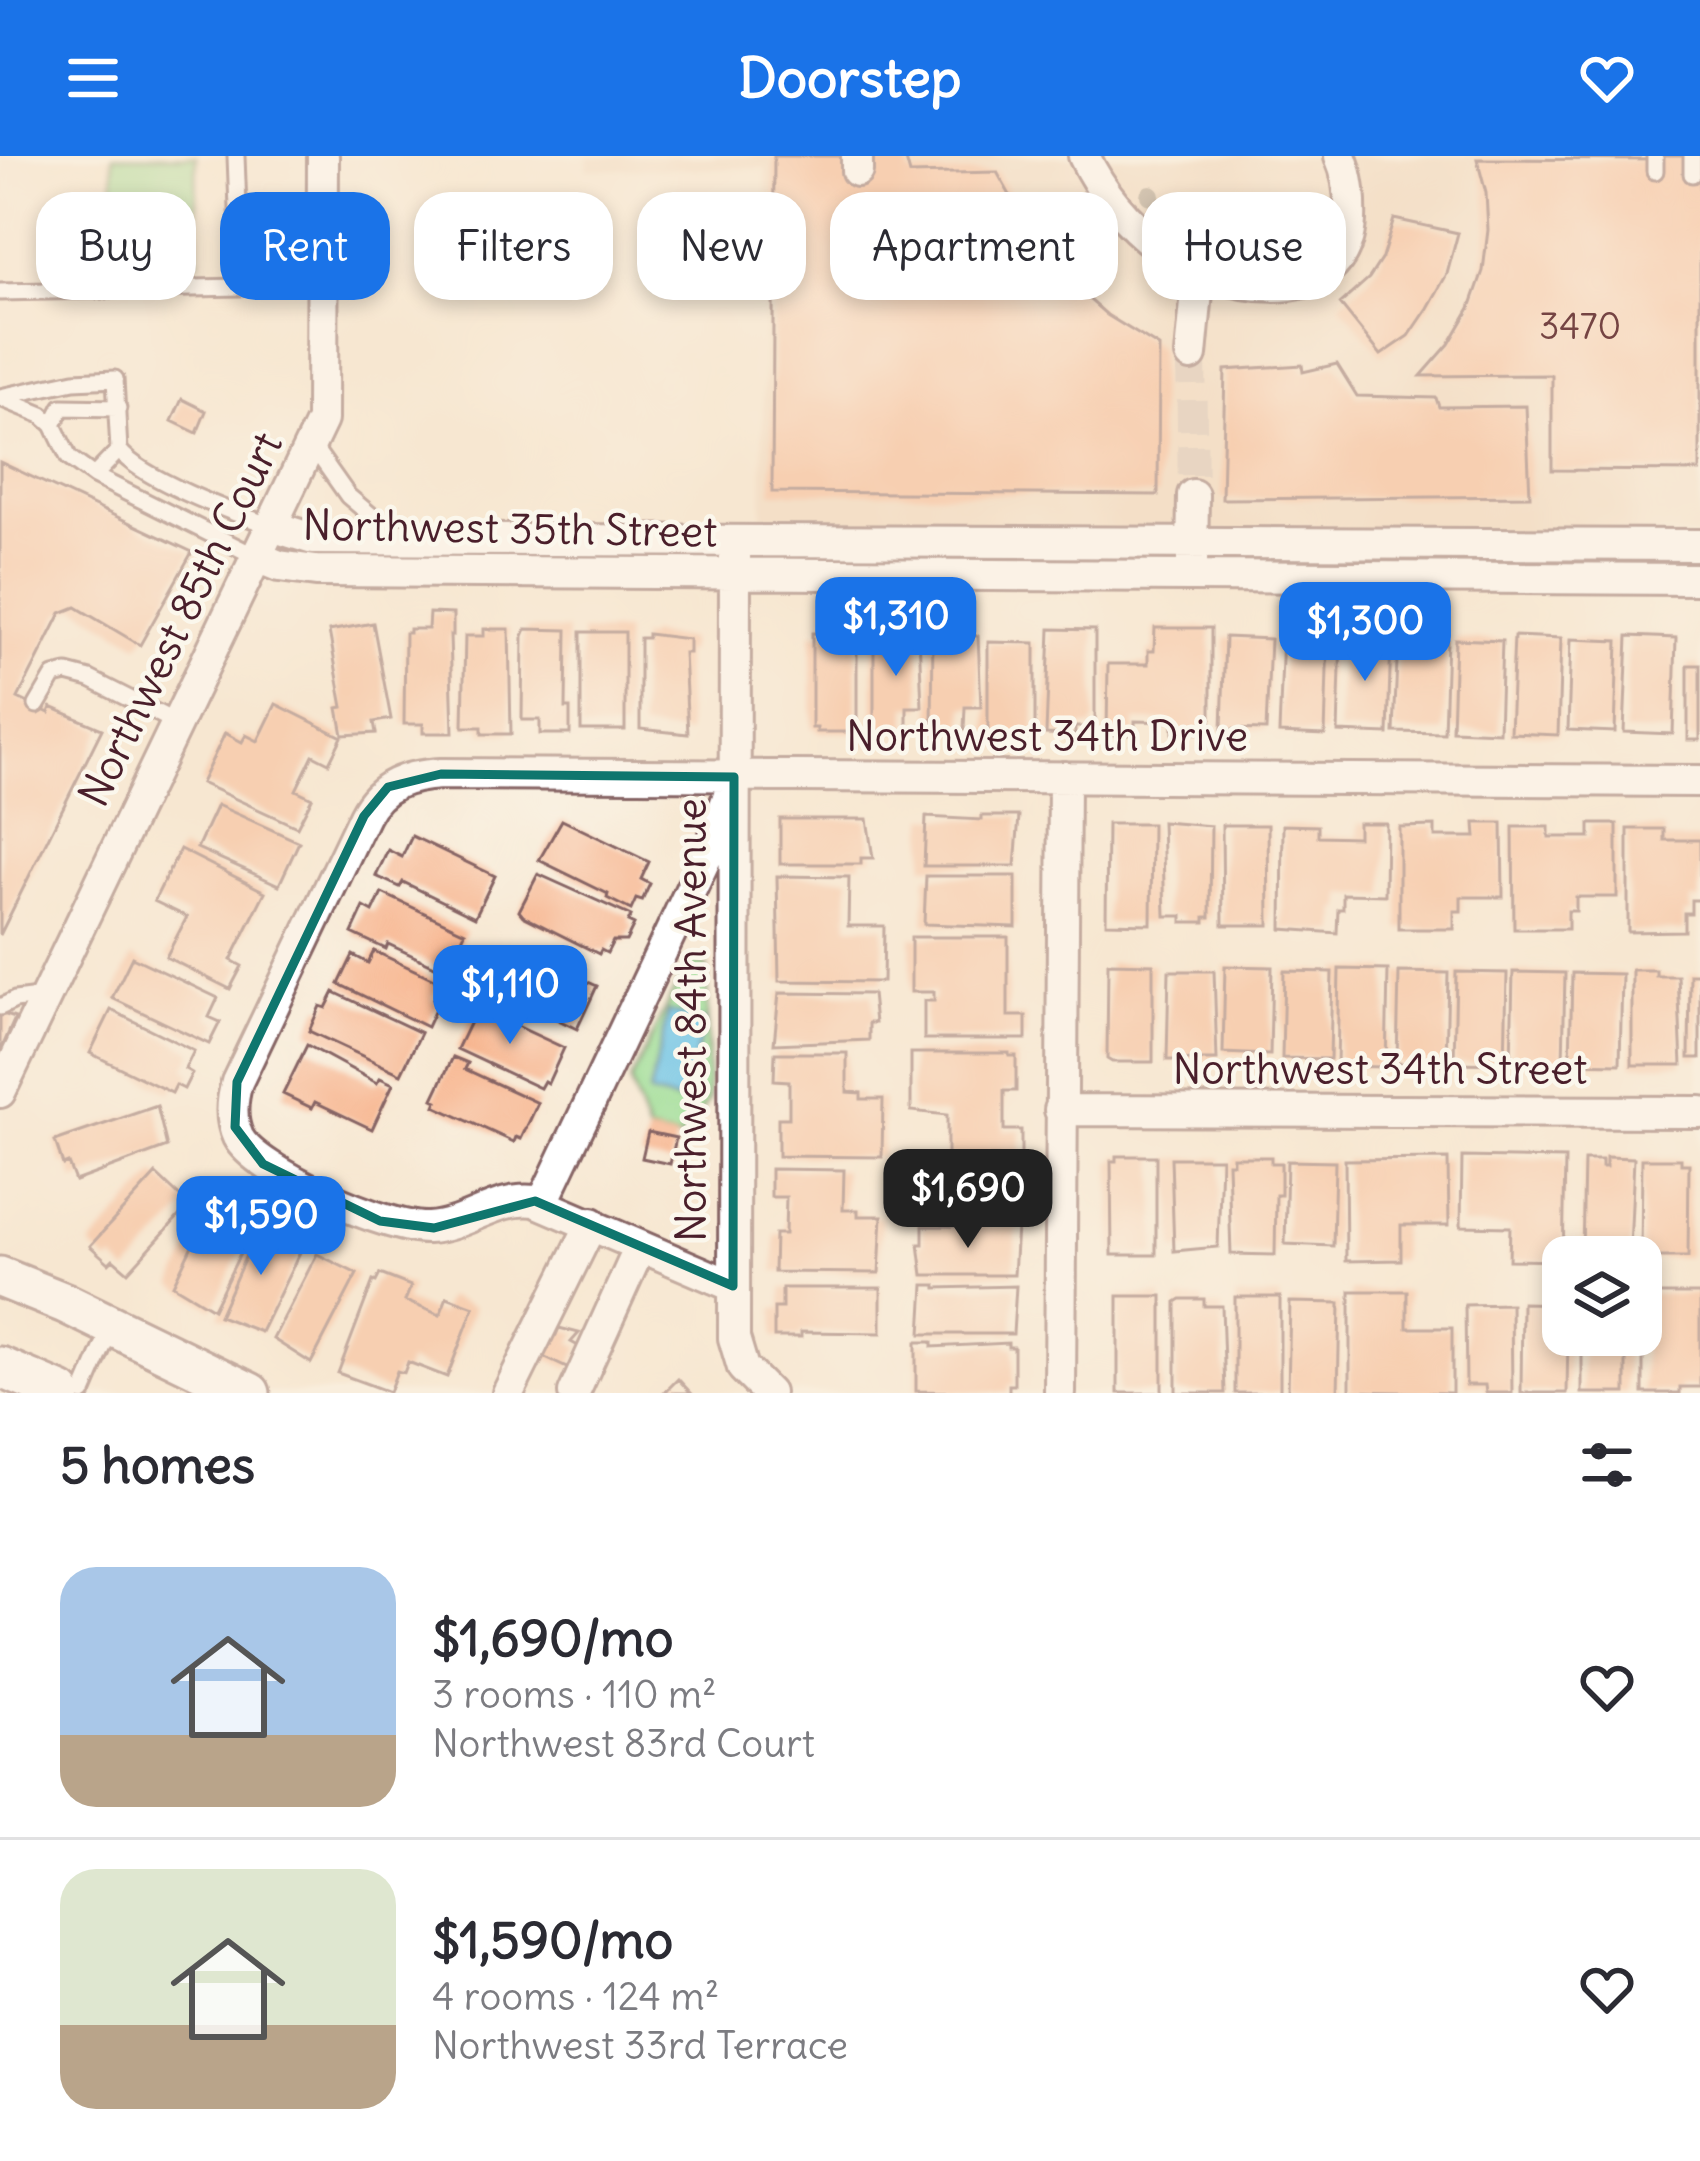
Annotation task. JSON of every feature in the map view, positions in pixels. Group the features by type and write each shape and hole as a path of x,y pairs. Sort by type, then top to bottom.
{"street":[{"name":"Northwest 85th Court","path":"0,1092 322,420 323,156"},
{"path":"1084,156 1110,200 1142,232"},
{"path":"1340,156 1347,173 1350,226 1346,238"},
{"path":"1191,355 1196,300"},
{"path":"1192,575 1193,495"},
{"name":"Northwest 35th Street","path":"271,526 314,539 1700,545"},
{"path":"734,777 735,540"},
{"path":"1641,579 1642,545"},
{"name":"Northwest 35th Street","path":"256,556 279,566 316,571 1700,579"},
{"name":"Northwest 34th Drive","path":"543,1202 506,1201 453,1224 412,1228 380,1221 255,1158 238,1136 232,1109 237,1082 374,797 396,783 441,774 1700,782"},
{"name":"Northwest 84th Avenue","path":"543,1202 711,847 734,777"},
{"name":"Northwest 84th Avenue","path":"734,777 734,1338 752,1380 769,1393"},
{"path":"1060,1393 1064,777"},
{"name":"Northwest 34th Street","path":"1060,1110 1700,1112"},
{"path":"543,1202 733,1286"},
{"path":"508,1393 592,1223"},
{"name":"Northwest 84th Avenue","path":"574,1393 640,1247"},
{"path":"0,1277 250,1393"},
{"path":"0,1367 61,1393"}],"lane":[{"path":"0,292 241,287 236,156"},
{"path":"1692,156 1692,174"},
{"path":"0,398 57,384 115,380 119,450 94,476"},
{"path":"53,425 62,407 57,384"},
{"path":"0,398 36,410 53,425 69,458 94,476 256,556"},
{"path":"62,407 118,408"},
{"path":"311,444 349,496 399,539"},
{"path":"119,450 150,473 271,526"},
{"path":"37,705 55,676 75,674 177,723"},
{"path":"0,1007 46,996"},
{"path":"83,1393 112,1325"}],"highlighted area":[{"path":"441,774 734,777 733,1286 535,1201 434,1228 380,1221 263,1164 235,1127 237,1082 364,816 388,787"}],"shaded area":[{"path":"587,156 1700,156 1700,536 762,530 765,300 806,300 806,192 766,192 766,168 587,170"}],"green space":[{"path":"113,156 196,156 198,261 196,192 114,192"},
{"path":"688,961 707,966 708,1101 681,1139 648,1132 630,1082"}],"water":[{"path":"668,1012 704,1021 685,1103 649,1094"}],"building":[{"path":"774,156 905,156 910,174 997,172 1008,192 830,192 830,300 1090,300 1159,347 1158,495 772,492 773,300 806,300 806,192 774,192"},
{"path":"1663,156 1700,156 1700,471 1552,470 1552,375 1421,376 1449,344 1470,308 1483,271 1488,230 1486,193 1477,159 1663,160"},
{"path":"1394,219 1458,233 1447,274 1428,308 1409,336 1381,355 1340,304 1369,278 1382,258"},
{"path":"1337,364 1357,396 1436,398 1439,407 1526,406 1530,496 1222,499 1225,370 1302,365 1303,372"},
{"path":"182,399 206,411 197,433 172,421"},
{"path":"0,462 192,552 140,645 76,607 61,613 18,698 102,729 0,935"},
{"path":"429,613 453,614 453,733 423,733 423,724 404,724 405,633 428,629"},
{"path":"373,623 391,719 374,722 376,733 343,735 338,708 343,707 329,631"},
{"path":"1155,628 1211,628 1211,733 1173,733 1173,722 1135,721 1135,735 1107,735 1108,664 1148,664"},
{"path":"484,629 509,629 511,734 482,734 482,727 463,727 465,636 484,636"},
{"path":"526,629 567,630 570,734 540,734 540,720 522,720"},
{"path":"1050,629 1095,630 1095,721 1092,727 1075,727 1075,735 1046,734"},
{"path":"874,630 919,635 922,707 907,707 907,731 874,731"},
{"path":"933,630 978,636 981,707 965,707 964,730 932,730"},
{"path":"581,632 625,632 625,730 581,730"},
{"path":"812,633 857,633 857,732 812,728"},
{"path":"648,634 689,639 689,653 684,653 688,734 640,729 640,638"},
{"path":"1283,634 1328,636 1325,735 1279,733"},
{"path":"1341,635 1391,637 1388,734 1338,732"},
{"path":"1514,636 1561,638 1558,735 1510,733"},
{"path":"1628,636 1676,638 1673,734 1624,732"},
{"path":"1225,637 1270,639 1266,730 1222,729"},
{"path":"1398,638 1447,640 1444,733 1394,732"},
{"path":"1455,639 1502,641 1499,732 1452,730"},
{"path":"1571,639 1618,641 1615,732 1568,730"},
{"path":"988,642 1035,643 1035,734 988,734"},
{"path":"1688,665 1700,665 1700,740 1688,740"},
{"path":"276,704 342,737 329,763 313,755 296,790 312,798 297,827 201,783 225,733 242,742 246,735 258,741"},
{"path":"217,805 299,842 279,885 197,848"},
{"path":"982,816 1019,816 1015,866 924,866 926,817 982,820"},
{"path":"780,819 867,819 873,858 861,858 861,864 780,864"},
{"path":"562,820 649,862 641,879 650,884 642,901 636,899 631,910 539,860"},
{"path":"1162,822 1211,826 1210,917 1205,922 1165,916"},
{"path":"1358,823 1386,823 1385,895 1343,894 1337,933 1282,929 1283,825 1318,826 1318,836 1358,837"},
{"path":"1475,823 1502,823 1503,897 1461,897 1461,911 1454,911 1454,929 1399,929 1399,827 1435,826 1435,837 1476,837"},
{"path":"1107,824 1152,824 1151,924 1106,923"},
{"path":"1590,824 1617,824 1617,897 1576,897 1576,911 1568,911 1568,929 1514,929 1513,827 1549,827 1549,837 1590,837"},
{"path":"1222,825 1268,825 1269,925 1223,925"},
{"path":"1628,829 1664,829 1664,840 1700,840 1700,900 1691,900 1691,913 1684,913 1684,931 1628,932"},
{"path":"412,836 495,876 475,917 403,882 400,887 376,876 388,850 402,857"},
{"path":"180,849 265,892 231,960 242,966 230,989 166,957 187,917 154,901"},
{"path":"538,874 631,916 628,922 634,925 626,941 613,941 607,953 601,950 599,954 523,916 519,911"},
{"path":"777,876 849,877 848,926 884,926 883,982 779,981"},
{"path":"926,876 1016,876 1016,927 924,924"},
{"path":"382,893 465,932 455,954 448,951 439,968 352,933 364,907 373,912"},
{"path":"911,937 1008,937 1008,1016 1026,1016 1026,1039 924,1039 924,1001 934,1001 934,992 911,992"},
{"path":"515,945 597,986 577,1029 494,989"},
{"path":"374,951 440,982 433,999 439,1001 427,1027 339,984 353,955 368,963"},
{"path":"132,957 218,998 209,1017 220,1022 209,1044 112,998"},
{"path":"1108,963 1153,964 1153,1062 1107,1059"},
{"path":"1225,966 1272,967 1270,1055 1223,1053"},
{"path":"1339,969 1388,970 1386,1067 1337,1066"},
{"path":"1632,970 1678,976 1682,1065 1632,1065"},
{"path":"1169,971 1214,971 1217,1060 1167,1060"},
{"path":"1284,971 1332,972 1330,1059 1282,1058"},
{"path":"1399,972 1448,973 1446,1064 1397,1063"},
{"path":"1456,972 1507,973 1505,1064 1454,1063"},
{"path":"1513,972 1565,973 1563,1063 1511,1062"},
{"path":"1572,973 1622,974 1620,1064 1570,1063"},
{"path":"1690,974 1700,974 1700,1058 1689,1058"},
{"path":"334,992 421,1033 401,1074 309,1031 320,1006 326,1008"},
{"path":"779,993 872,994 875,1023 869,1023 869,1040 774,1044"},
{"path":"480,1001 495,1008 491,1014 564,1048 548,1083 544,1081 540,1088 457,1049"},
{"path":"111,1010 194,1051 185,1069 192,1073 184,1089 176,1085 172,1093 90,1053"},
{"path":"0,1013 15,1018 0,1052"},
{"path":"307,1045 377,1083 380,1078 393,1084 372,1129 315,1102 312,1108 283,1094"},
{"path":"775,1053 847,1053 847,1092 861,1093 861,1099 883,1099 882,1157 778,1156 778,1118 789,1118 789,1081 774,1080"},
{"path":"911,1053 1016,1056 1016,1091 1004,1091 1004,1130 1021,1130 1021,1157 947,1157 947,1115 911,1111"},
{"path":"453,1057 468,1063 465,1069 538,1103 521,1139 516,1137 514,1142 435,1106 433,1099"},
{"path":"157,1106 167,1147 75,1181 55,1141"},
{"path":"648,1132 676,1138 670,1164 642,1158"},
{"path":"1116,1156 1156,1156 1156,1255 1112,1255 1111,1161"},
{"path":"1233,1157 1271,1157 1271,1163 1281,1163 1275,1255 1231,1254 1228,1163 1233,1163"},
{"path":"1462,1157 1565,1159 1563,1236 1542,1236 1542,1261 1509,1260 1510,1227 1461,1226"},
{"path":"1606,1157 1634,1158 1631,1236 1582,1236 1584,1160 1602,1160 1606,1167"},
{"path":"1171,1158 1221,1158 1218,1247 1174,1251"},
{"path":"1448,1159 1449,1225 1401,1225 1401,1260 1346,1261 1345,1160"},
{"path":"1642,1159 1681,1159 1681,1164 1689,1164 1688,1257 1662,1257 1662,1236 1641,1236"},
{"path":"1287,1161 1335,1162 1333,1246 1285,1244"},
{"path":"771,1169 844,1170 843,1210 858,1210 858,1216 882,1216 879,1273 774,1272 775,1234 785,1234 786,1197 771,1197"},
{"path":"917,1170 1010,1171 1015,1175 1014,1215 916,1217"},
{"path":"156,1174 189,1205 128,1272 90,1246"},
{"path":"219,1198 235,1207 239,1199 256,1208 252,1216 257,1219 213,1309 173,1285"},
{"path":"260,1224 304,1244 261,1332 219,1316"},
{"path":"923,1226 1017,1227 1014,1275 923,1275 919,1244 923,1244"},
{"path":"317,1254 357,1274 311,1363 273,1339"},
{"path":"380,1274 411,1286 405,1301 440,1315 447,1297 474,1307 447,1377 408,1362 404,1373 397,1371 389,1392 338,1373 373,1281"},
{"path":"924,1285 1016,1286 1013,1334 921,1334"},
{"path":"782,1288 881,1288 881,1333 801,1332 801,1337 774,1337 774,1308 782,1308"},
{"path":"1350,1291 1407,1291 1407,1328 1452,1328 1452,1393 1350,1391"},
{"path":"1662,1294 1700,1294 1700,1387 1680,1387 1680,1393 1643,1393 1643,1356 1662,1356"},
{"path":"1118,1296 1162,1296 1162,1393 1118,1393"},
{"path":"1235,1297 1280,1297 1280,1393 1235,1393"},
{"path":"1204,1299 1204,1306 1222,1306 1225,1393 1176,1393 1176,1302"},
{"path":"1290,1302 1340,1303 1338,1393 1288,1393"},
{"path":"1522,1303 1542,1303 1542,1356 1568,1356 1567,1393 1521,1393"},
{"path":"1511,1304 1512,1393 1486,1393 1485,1385 1466,1385 1465,1305"},
{"path":"559,1328 579,1333 571,1342 580,1347 569,1369 539,1355 550,1332 556,1335"},
{"path":"916,1342 932,1342 932,1347 1008,1343 1014,1347 1014,1385 1009,1385 1009,1393 916,1391"},
{"path":"1582,1356 1626,1356 1626,1393 1582,1393"},
{"path":"678,1379 691,1393 664,1393"}],"tunnel":[{"path":"1191,355 1193,495"}]}
